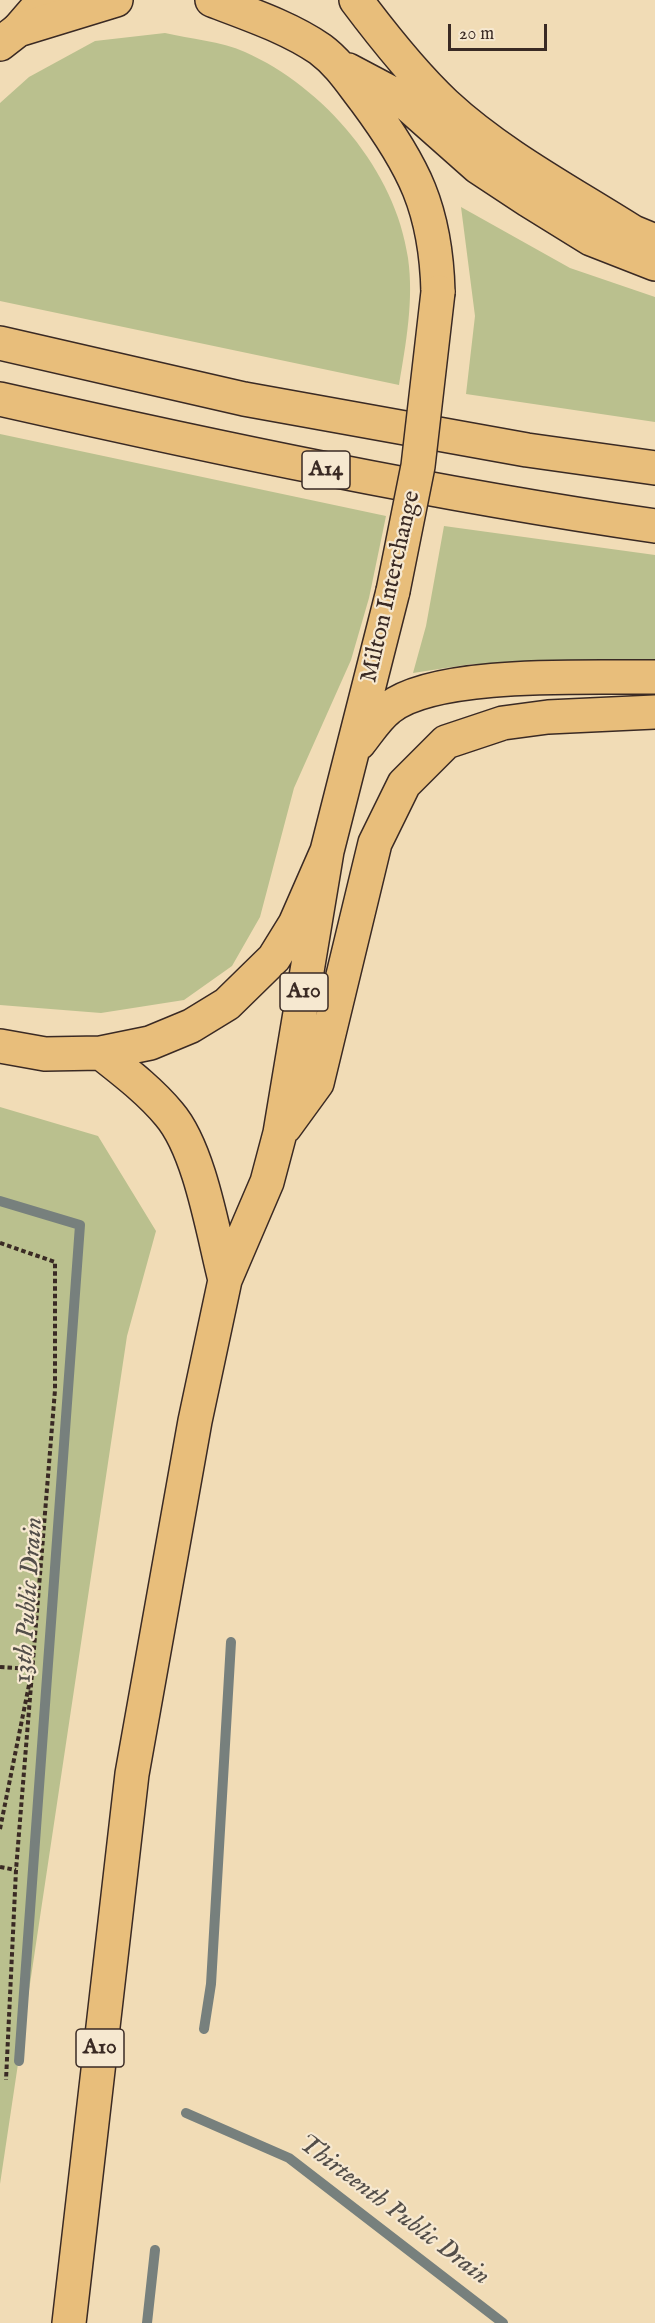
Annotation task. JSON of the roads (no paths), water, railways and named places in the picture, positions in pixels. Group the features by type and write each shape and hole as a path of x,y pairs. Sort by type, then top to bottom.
{"main road":[{"path":"9,37 44,0"},
{"path":"9,37 116,0"},
{"name":"Milton Interchange","path":"0,1046 45,1054 101,1053 150,1043 191,1026 227,1004 274,958 295,924 327,851 393,591 418,466 438,292 431,227 418,182 389,133 339,64 269,13 212,0"},
{"path":"356,0 384,37 445,104 514,156 633,232 655,241"},
{"path":"339,64 399,97 478,168 528,200 591,239 655,264"},
{"name":"A14","path":"0,343 244,399 527,450 655,468"},
{"name":"A14","path":"0,399 241,454 531,508 655,526"},
{"path":"351,751 389,707 420,694 488,679 655,677"},
{"path":"280,1133 317,1083 375,843 404,784 446,742 503,723 548,717 655,712"},
{"name":"A10","path":"69,2323 132,1774 195,1421 225,1280 267,1182 280,1133 327,851"},
{"name":"A10","path":"101,1053 135,1080 171,1116 191,1152 225,1280"}],"waterway":[{"name":"13th Public Drain","path":"0,1201 80,1225 19,2061"},
{"path":"204,2029 211,1984 231,1642"},
{"name":"Thirteenth Public Drain","path":"186,2113 289,2158 503,2323"},
{"path":"147,2323 155,2250"}]}
